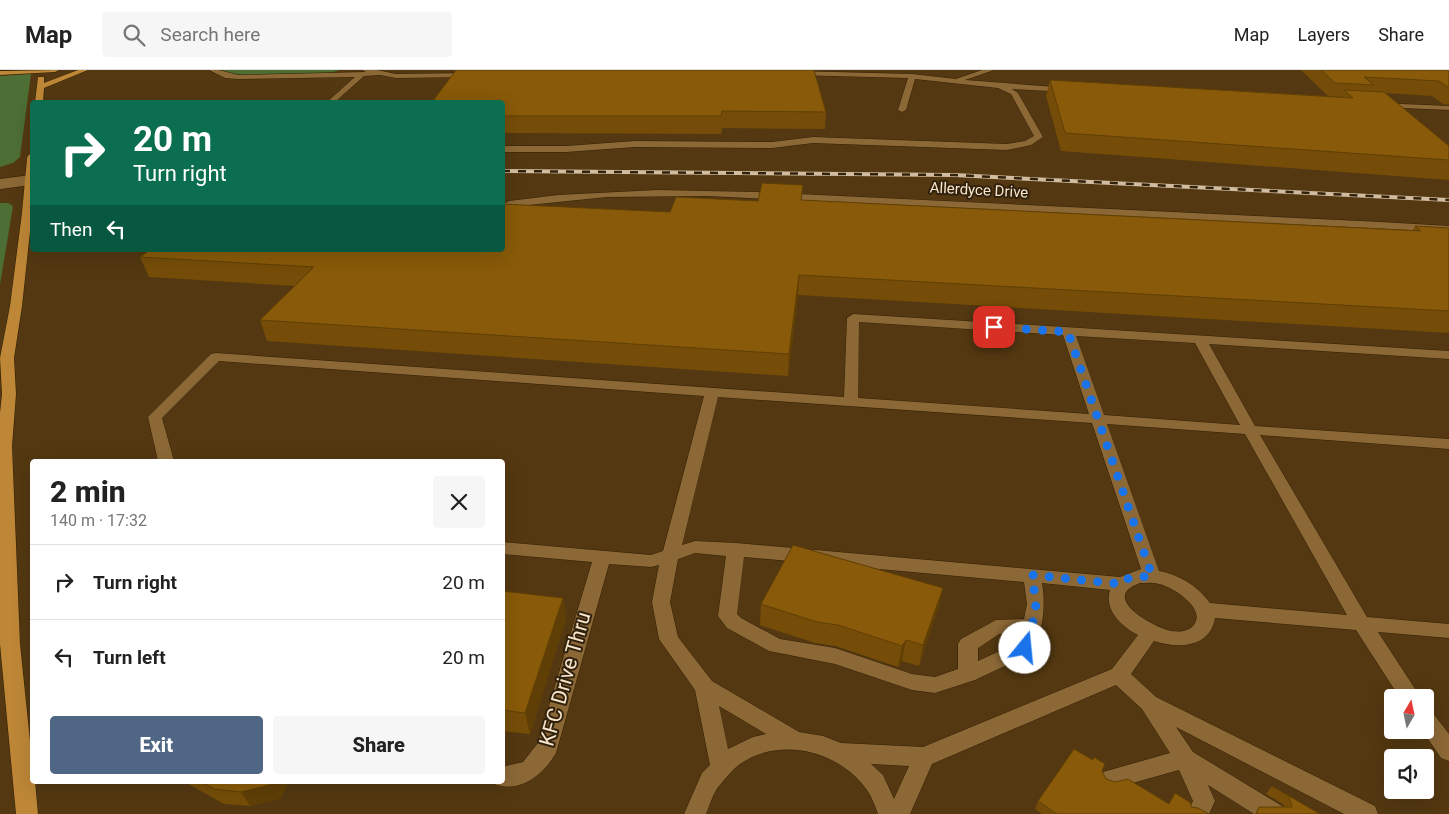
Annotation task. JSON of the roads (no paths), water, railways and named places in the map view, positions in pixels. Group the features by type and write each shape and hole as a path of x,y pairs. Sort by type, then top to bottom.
{"main road":[{"path":"0,73 55,70"},
{"path":"40,87 84,70"},
{"path":"39,100 42,71"},
{"path":"27,814 10,644 4,446 9,394 7,358 16,306 30,188"}],"street":[{"path":"212,70 228,76 364,73 396,76 482,75"},
{"path":"954,81 990,70"},
{"path":"333,100 364,73"},
{"path":"790,73 912,76 998,86 1080,90"},
{"path":"902,110 912,76"},
{"path":"505,149 566,149 636,144 772,145 813,140 1008,148 1028,143 1039,137 1014,93 998,86"},
{"path":"1368,104 1449,108"},
{"path":"0,184 30,180"},
{"name":"Allerdyce Drive","path":"509,204 557,196 702,192 1449,229"},
{"path":"851,402 852,318 1449,355"},
{"path":"1068,332 1152,576"},
{"path":"1200,340 1362,624 1404,689"},
{"path":"166,459 155,417 216,357 1449,444"},
{"path":"712,392 671,554 661,602 669,639 704,687 793,739"},
{"path":"505,548 651,561 695,547 736,549 1121,584"},
{"path":"736,549 727,616 742,628 776,646 836,656 912,682 935,685 968,674 1025,648 1036,604 1032,575"},
{"name":"KFC Drive Thru","path":"505,776 518,776 538,764 548,746 602,557"},
{"path":"1152,576 1165,578 1184,588 1199,600 1205,610 1206,620 1202,629 1194,636 1181,639 1166,638 1150,633 1132,622 1120,609 1116,595 1121,584 1129,578 1152,576"},
{"path":"1205,610 1449,631"},
{"path":"968,674 968,644 996,627 1032,626"},
{"path":"840,752 924,757 1119,675 1150,633"},
{"path":"1119,675 1149,703 1185,759 1204,801 1198,814"},
{"path":"704,687 721,765"},
{"path":"1149,703 1367,814"},
{"path":"1434,730 1449,751"},
{"path":"696,814 699,798 708,780 721,765 742,750 767,741 793,739 817,743 840,752 859,766 876,783 887,803 890,814"},
{"path":"899,814 924,757"},
{"path":"1111,779 1185,759 1274,814"}],"railway":[{"path":"505,171 954,175 1449,200"},
{"path":"0,185 30,183"}]}
